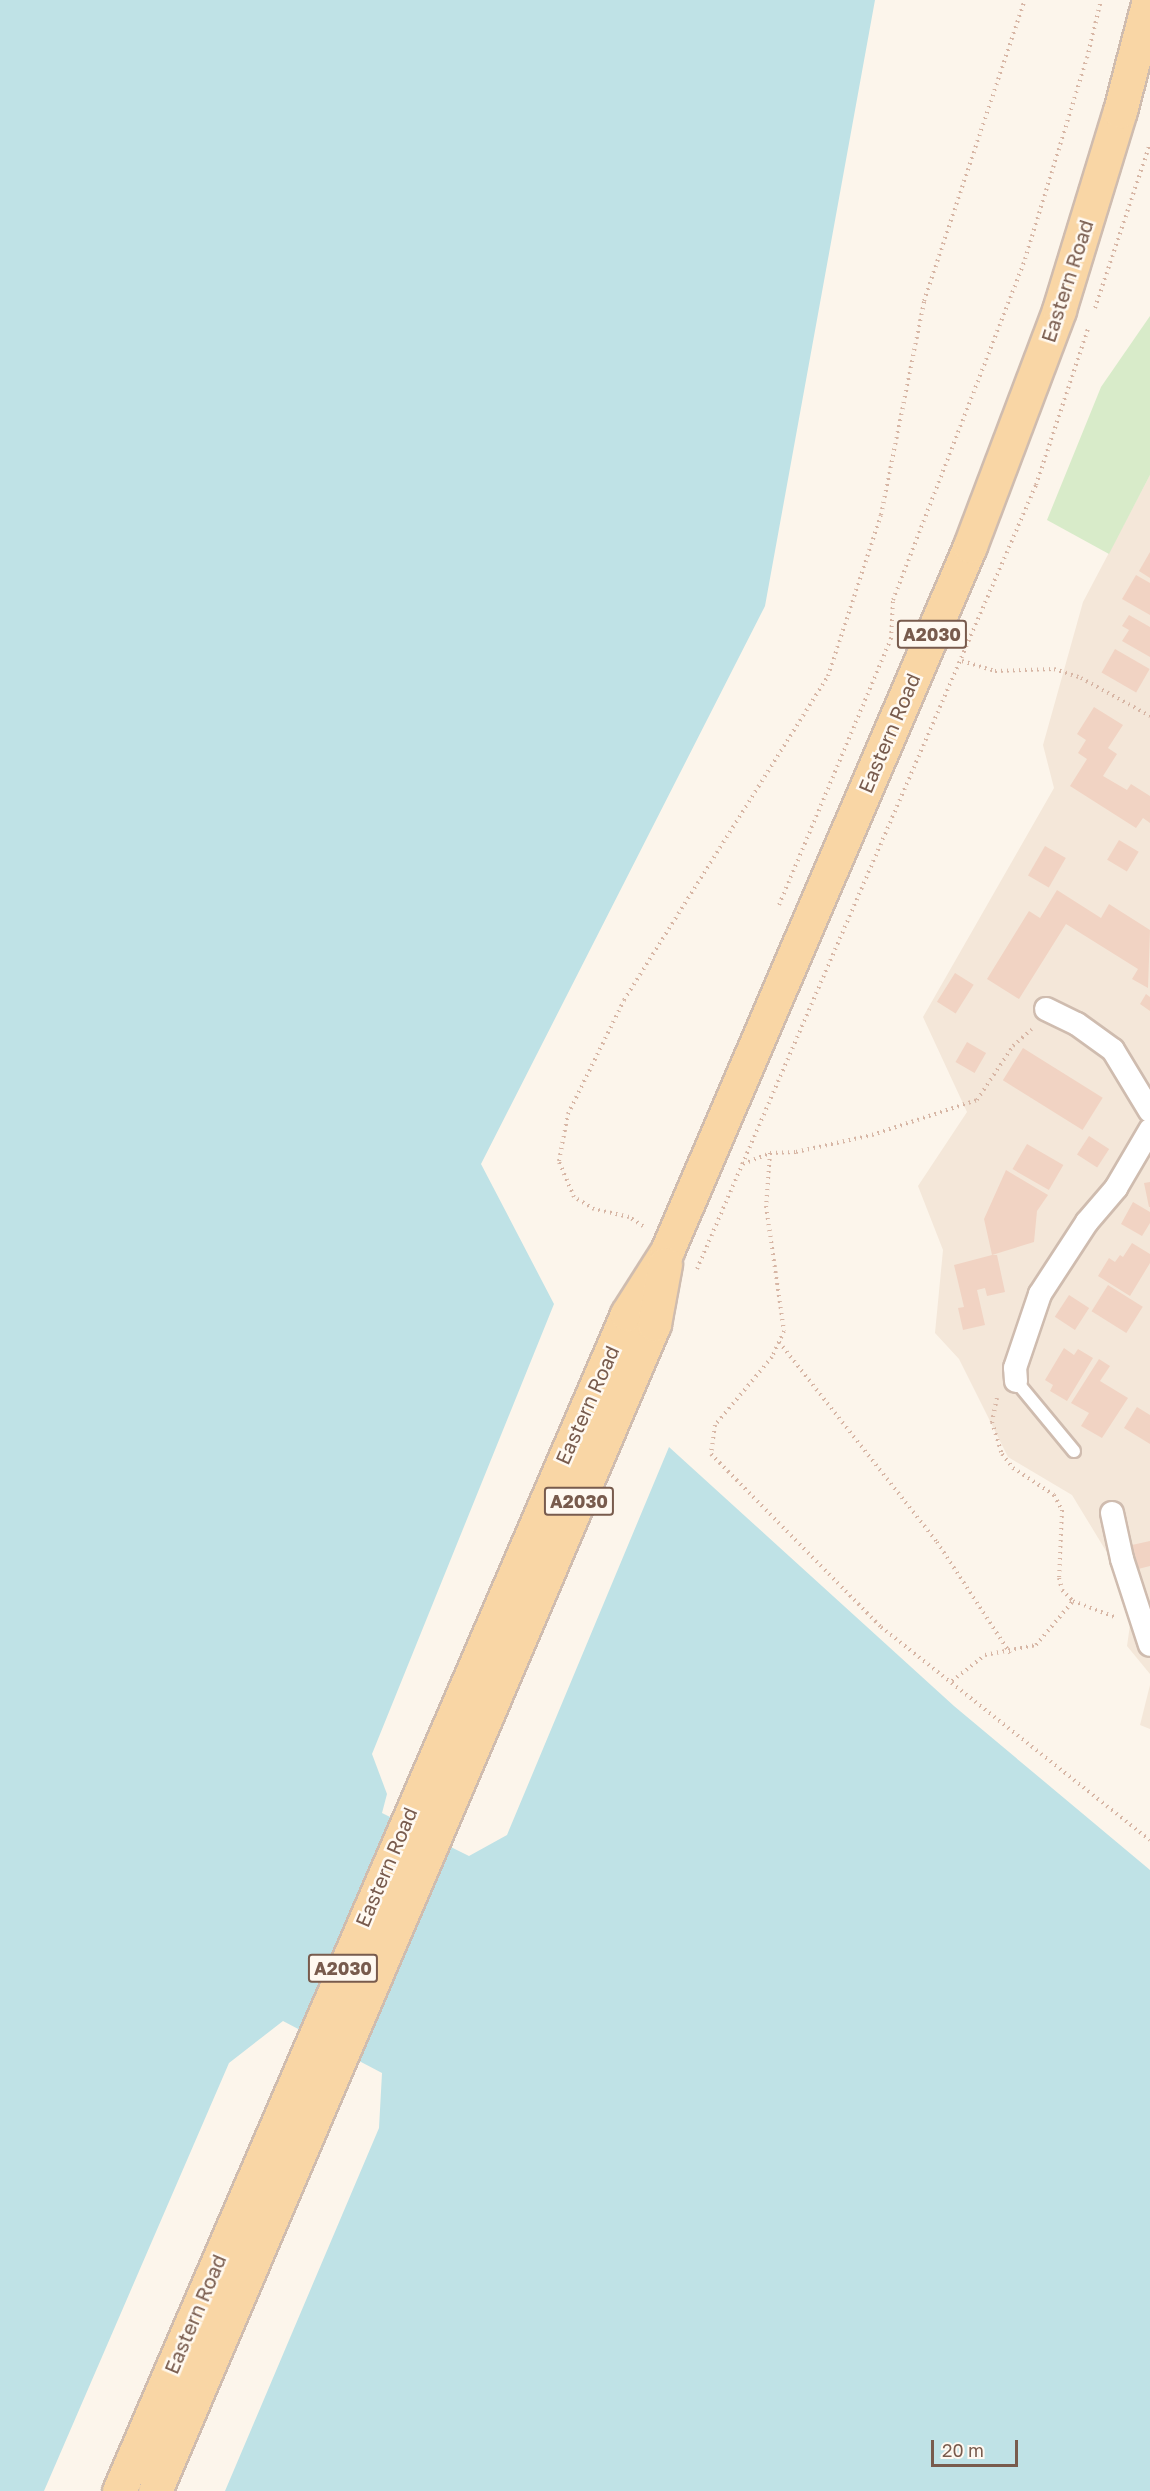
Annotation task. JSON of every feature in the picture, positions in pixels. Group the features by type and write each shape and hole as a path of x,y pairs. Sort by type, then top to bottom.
{"main road":[{"name":"Eastern Road","path":"120,2491 444,1734 627,1314 667,1251 970,546 1059,310 1120,111 1149,0"},
{"name":"Eastern Road","path":"155,2491 654,1324 667,1251"}],"street":[{"path":"1046,1010 1077,1024 1113,1050 1150,1111"},
{"path":"1016,1381 1015,1368 1040,1294 1087,1222 1116,1188 1150,1130"},
{"path":"1112,1513 1148,1638"}],"lane":[{"path":"1016,1381 1074,1451"}],"path":[{"path":"648,1215 643,1226 629,1217 594,1209 574,1197 559,1161 568,1114 624,1000 828,676 881,515 924,301 1025,0"},
{"path":"776,910 891,639 893,600 1025,259 1087,58 1101,0"},
{"path":"962,661 995,671 1054,669 1081,678 1150,716"},
{"path":"742,1164 770,1154 796,1152 872,1136 977,1100 1013,1046 1029,1034 1046,1010"},
{"path":"770,1154 766,1206 784,1331 772,1357 715,1425 711,1454 881,1627 1150,1840"},
{"path":"779,1342 937,1542 1010,1653"},
{"path":"1016,1381 998,1392 992,1422 995,1438 1012,1468 1044,1486 1054,1495 1062,1510 1059,1578 1062,1590 1073,1601 1148,1638"},
{"path":"952,1681 985,1655 1010,1653 1036,1645 1073,1601"}],"shaded area":[{"path":"1150,475 1150,1674 1127,1646 1134,1597 1072,1495 1008,1457 959,1359 935,1333 943,1250 918,1186 967,1112 923,1017 1054,788 1043,745 1083,602"},
{"path":"1150,1685 1150,1729 1140,1725"}],"green space":[{"path":"1150,316 1150,475 1109,554 1047,520 1101,387"}],"water":[{"path":"0,0 875,0 765,606 481,1164 554,1304 372,1754 387,1794 382,1813 469,1856 507,1835 669,1447 954,1706 1150,1870 1150,2491 225,2491 379,2128 382,2073 283,2021 229,2063 44,2491 0,2491"}],"building":[{"path":"1150,552 1150,578 1139,571"},
{"path":"1136,575 1150,583 1150,615 1122,599"},
{"path":"1129,615 1150,627 1150,657 1122,641 1129,630 1122,626"},
{"path":"1115,649 1150,669 1136,692 1102,672"},
{"path":"1094,707 1123,725 1108,748 1117,754 1103,776 1127,790 1131,784 1150,796 1150,823 1143,818 1136,828 1070,786 1087,759 1078,753 1086,740 1077,734"},
{"path":"1119,840 1139,852 1127,872 1107,860"},
{"path":"1045,846 1066,858 1049,887 1028,875"},
{"path":"1057,890 1101,918 1109,904 1150,930 1148,988 1132,979 1138,969 1066,924 1019,999 987,979 1029,911 1040,918"},
{"path":"955,973 974,985 956,1013 937,1002"},
{"path":"1146,994 1150,997 1150,1011 1140,1004"},
{"path":"967,1042 986,1053 975,1073 956,1062"},
{"path":"1023,1048 1103,1098 1083,1130 1003,1080"},
{"path":"1089,1136 1109,1149 1097,1168 1077,1154"},
{"path":"1027,1144 1063,1165 1049,1190 1012,1169"},
{"path":"1006,1170 1048,1195 1037,1211 1034,1242 992,1255 984,1219"},
{"path":"1150,1182 1150,1207 1149,1207 1144,1183"},
{"path":"1133,1202 1150,1212 1150,1223 1142,1236 1121,1224"},
{"path":"1132,1243 1150,1254 1150,1263 1130,1296 1098,1276 1109,1258 1115,1262 1120,1255 1123,1257"},
{"path":"997,1255 1005,1292 987,1296 985,1288 977,1290 985,1325 963,1330 958,1308 964,1307 954,1265"},
{"path":"1108,1285 1143,1307 1126,1333 1092,1311"},
{"path":"1069,1295 1089,1308 1075,1330 1055,1317"},
{"path":"1064,1348 1074,1355 1078,1349 1093,1358 1067,1401 1050,1391 1053,1385 1045,1380"},
{"path":"1099,1359 1110,1366 1100,1381 1128,1398 1102,1438 1081,1426 1089,1413 1071,1403"},
{"path":"1137,1407 1150,1415 1150,1444 1124,1428"},
{"path":"1150,1541 1150,1566 1138,1569 1132,1545"}]}
